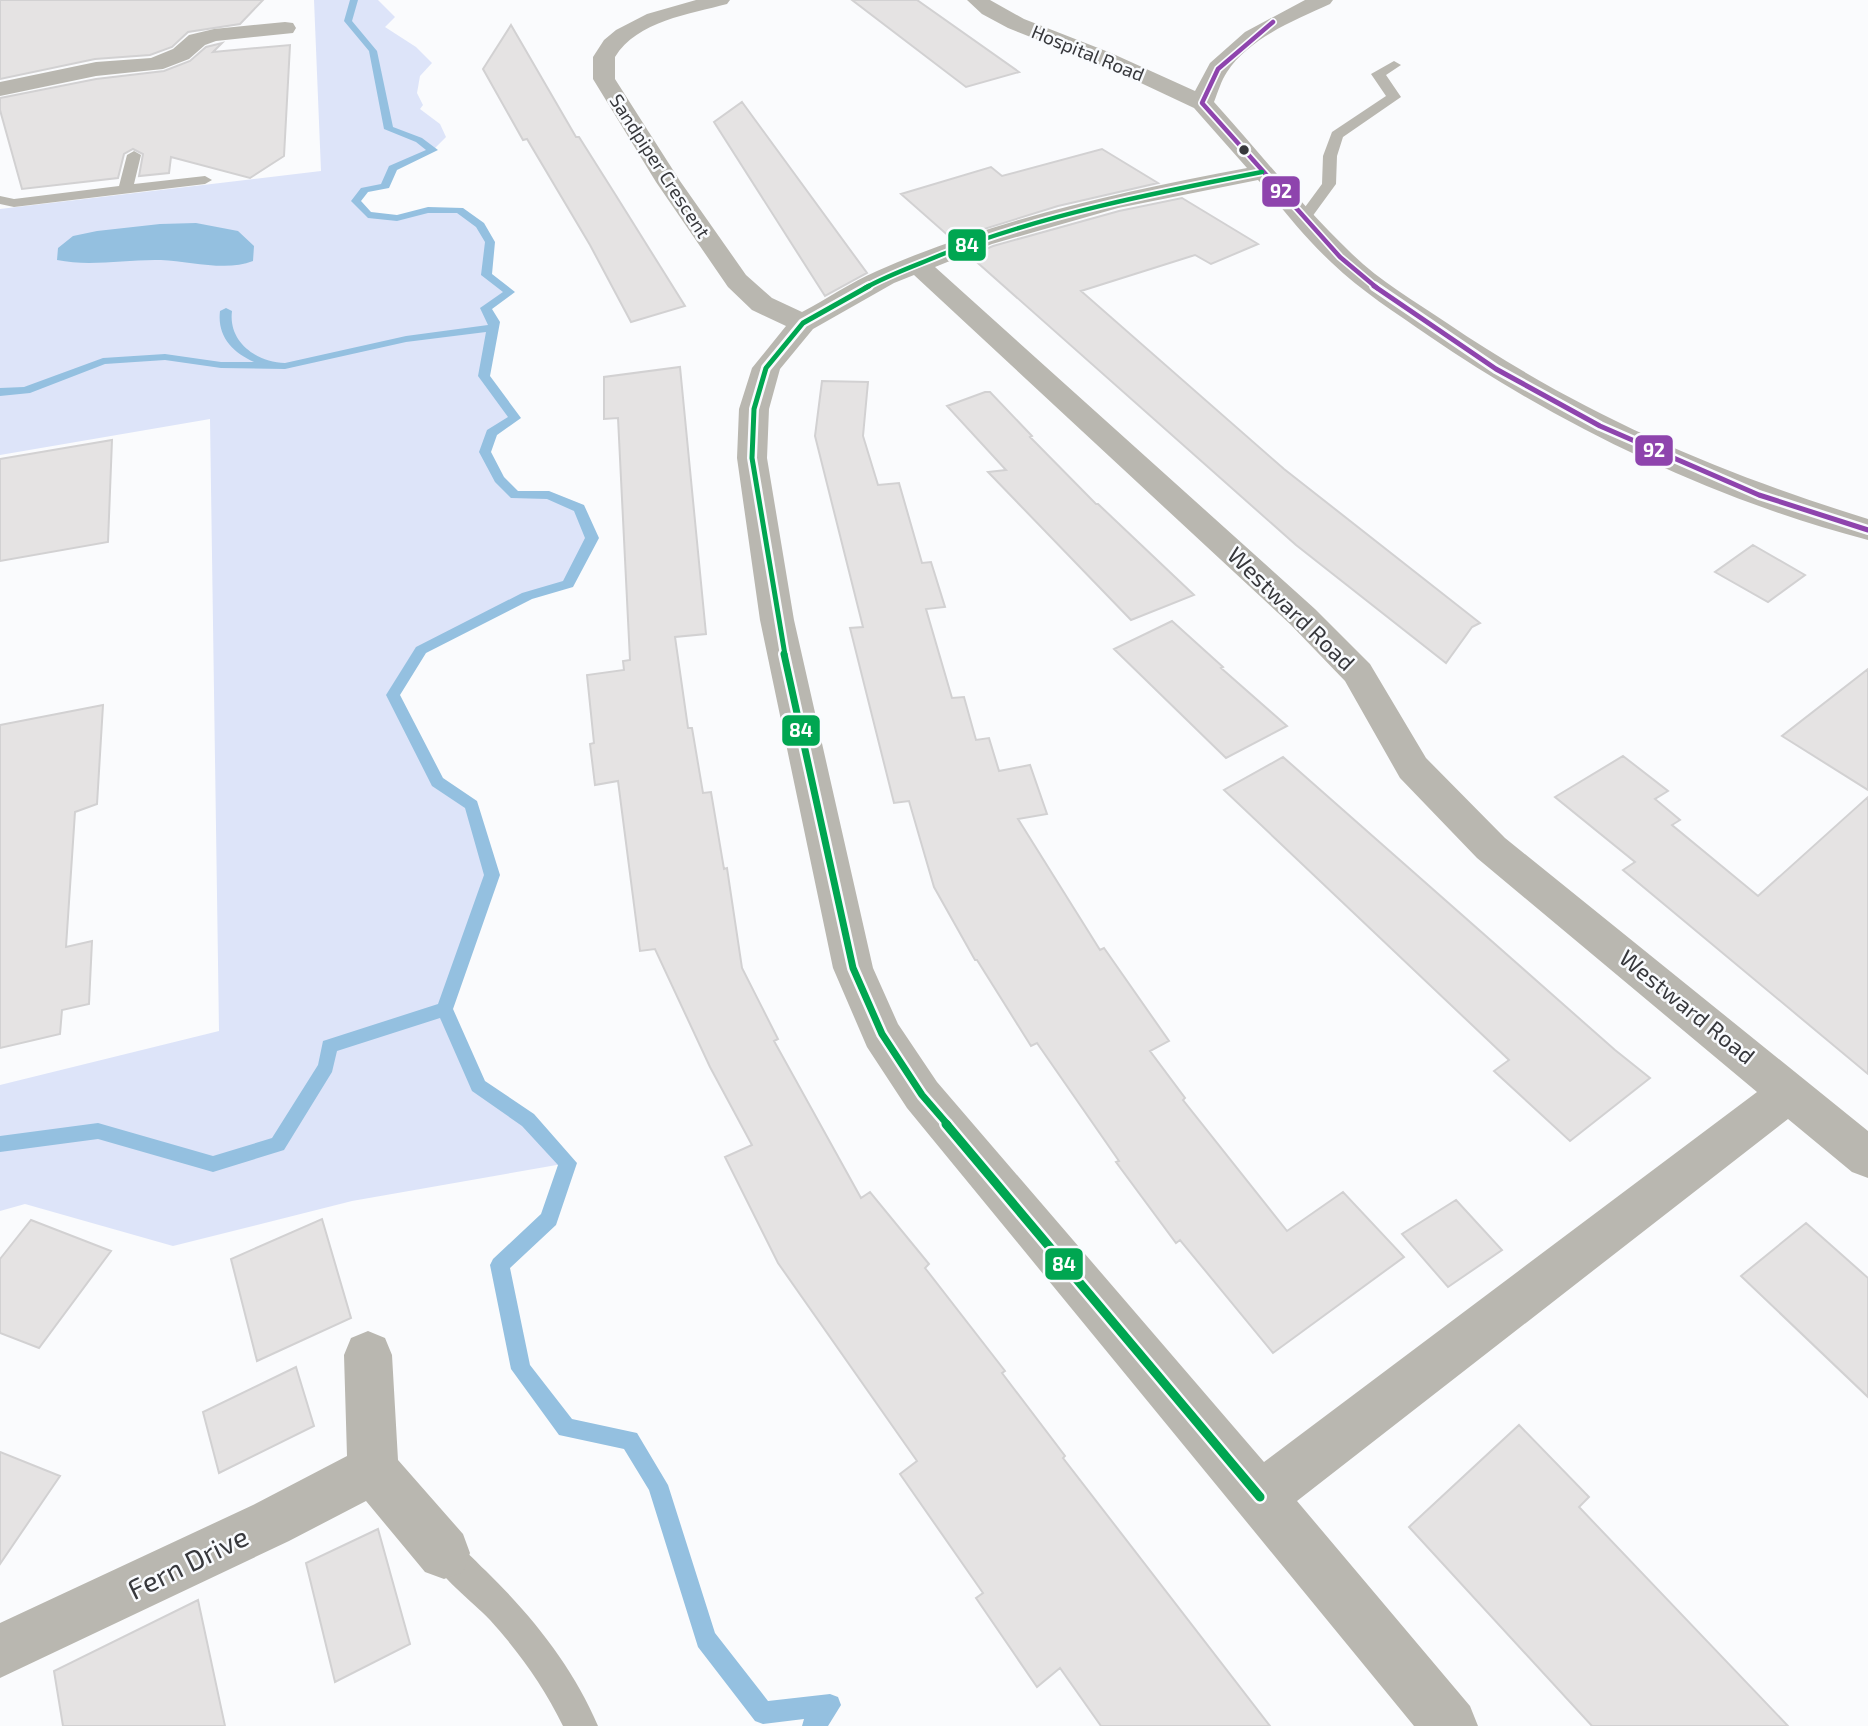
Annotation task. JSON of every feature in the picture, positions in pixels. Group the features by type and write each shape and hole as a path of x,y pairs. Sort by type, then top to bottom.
{"street":[{"name":"Sandpiper Crescent","path":"720,0 631,29 612,43 602,60 604,79 667,182 737,281 762,304 803,323"},
{"name":"Hospital Road","path":"977,0 1022,26 1134,70 1202,103"},
{"path":"1323,0 1277,20 1255,35 1218,69 1202,103 1340,257 1374,286 1508,376 1600,426 1759,495 1868,530"},
{"path":"0,89 96,69 155,64 181,54 197,40 214,35 285,28"},
{"path":"1262,172 1114,201 983,239 885,276 803,323 766,368 754,409 752,458 777,620 853,968 882,1034 922,1095 1450,1726"},
{"name":"Westward Road","path":"916,264 1303,617 1358,673 1413,768 1491,848 1868,1158"},
{"path":"1260,1497 1790,1092"},
{"path":"368,1355 373,1470 444,1553"},
{"name":"Fern Drive","path":"0,1651 271,1523 373,1470"}],"lane":[{"path":"1304,218 1329,184 1330,156 1336,135 1394,97 1378,74 1394,65"},
{"path":"126,189 134,155"},
{"path":"0,201 14,203 205,180"},
{"path":"444,1553 487,1591 529,1642 568,1698 581,1726"}],"shaded area":[{"path":"314,0 378,0 395,17 385,27 416,47 432,63 420,76 417,93 423,105 420,109 440,124 446,137 433,150 393,168 385,186 365,190 357,201 369,215 397,218 428,210 459,210 480,225 490,242 486,275 510,292 486,308 492,320 484,374 515,418 491,433 485,453 499,479 515,495 549,495 579,508 592,538 568,584 527,596 421,650 393,695 437,782 472,805 480,820 492,875 445,1009 478,1085 519,1114 568,1163 352,1201 173,1246 25,1204 0,1211 0,1085 219,1031 210,419 0,455 0,209 321,171"}],"water":[{"path":"196,223 238,231 254,246 253,261 220,266 161,260 83,263 57,260 58,248 73,236 160,224"}],"building":[{"path":"0,0 263,0 240,24 188,32 172,47 150,55 95,59 0,79"},
{"path":"852,0 917,0 1019,72 966,87"},
{"path":"511,25 576,137 579,137 685,306 631,322 590,245 527,139 523,140 483,69"},
{"path":"222,43 213,52 290,45 284,156 250,178 171,157 169,173 139,176 143,154 133,149 124,154 118,178 22,189 0,110 0,98 96,79 164,71 190,61 206,47"},
{"path":"742,102 867,273 825,296 714,122"},
{"path":"1102,149 1158,183 1058,206 952,239 901,194 991,167 1002,176"},
{"path":"1182,198 1258,244 1211,264 1195,255 1081,291 1284,469 1480,623 1472,627 1446,663 1296,545 970,256 993,246 1119,211"},
{"path":"680,367 706,634 675,637 688,728 692,728 703,793 711,792 724,869 727,868 742,968 778,1039 774,1041 861,1198 870,1192 929,1264 925,1268 1005,1371 1002,1373 1065,1456 1063,1458 1270,1726 1101,1726 1060,1668 1037,1687 976,1598 983,1593 900,1474 917,1461 778,1263 725,1157 752,1145 710,1067 655,949 640,951 618,781 595,785 590,744 594,743 587,675 624,670 623,661 630,660 618,418 604,419 604,377"},
{"path":"822,381 868,382 863,436 878,485 899,483 922,563 931,562 945,607 926,609 952,698 964,697 976,740 989,738 999,771 1030,765 1047,814 1018,819 1100,950 1104,948 1169,1041 1150,1051 1185,1098 1183,1100 1287,1231 1343,1192 1404,1257 1273,1353 1180,1240 1176,1243 1116,1162 1119,1161 1037,1043 1031,1046 975,960 934,887 909,801 894,803 850,628 863,627 815,436"},
{"path":"990,392 1096,504 1194,595 1131,620 988,472 1006,470 947,406"},
{"path":"112,440 108,542 0,561 0,459"},
{"path":"1753,545 1805,575 1768,602 1715,572"},
{"path":"1172,621 1287,726 1226,758 1114,649"},
{"path":"1868,669 1868,790 1782,736"},
{"path":"103,705 97,804 75,812 66,947 92,941 89,1004 62,1010 60,1034 0,1048 0,725"},
{"path":"1623,756 1668,791 1655,799 1680,820 1672,825 1758,896 1868,797 1868,1074 1623,870 1635,862 1555,797"},
{"path":"1283,757 1650,1078 1570,1141 1494,1071 1509,1060 1224,790"},
{"path":"1456,1200 1502,1250 1448,1287 1402,1234"},
{"path":"322,1219 351,1318 257,1361 231,1259"},
{"path":"31,1220 111,1251 39,1348 0,1333 0,1259"},
{"path":"1806,1223 1868,1278 1868,1397 1741,1276"},
{"path":"296,1367 314,1426 219,1473 203,1412"},
{"path":"1519,1425 1589,1497 1579,1507 1788,1726 1592,1726 1409,1527"},
{"path":"0,1452 60,1476 0,1564"},
{"path":"378,1529 410,1644 335,1682 306,1563"},
{"path":"198,1600 225,1726 63,1726 54,1671"}],"waterway":[{"path":"354,0 348,21 373,51 389,129 419,140 433,150 393,168 385,186 365,190 356,201 368,215 397,218 428,210 459,210 480,225 490,242 486,275 510,292 486,308 494,322 484,376 515,418 491,433 485,452 499,479 515,495 549,495 579,508 592,538 568,584 527,596 421,650 393,695 437,782 472,805 492,875 445,1009"},
{"path":"240,278 241,266"},
{"path":"226,311 226,330 235,345 251,357 269,363"},
{"path":"0,392 26,390 103,361 165,357 221,365 285,366 406,339 491,328"},
{"path":"0,1144 98,1131 213,1164 278,1144 326,1067 329,1046 445,1009"},
{"path":"445,1009 478,1086 528,1120 568,1163 549,1219 500,1265 521,1369 566,1428 630,1440 658,1485 706,1639 763,1713 830,1705 813,1726"}],"transit line":[{"name":"92","path":"1273,22 1218,69 1202,103 1340,257 1374,286 1496,369 1600,426 1759,495 1868,530"},
{"name":"84","path":"1260,1497 922,1095 882,1034 853,968 777,620 752,458 754,409 766,368 803,323 885,277 983,239 1114,201 1262,172"}]}
